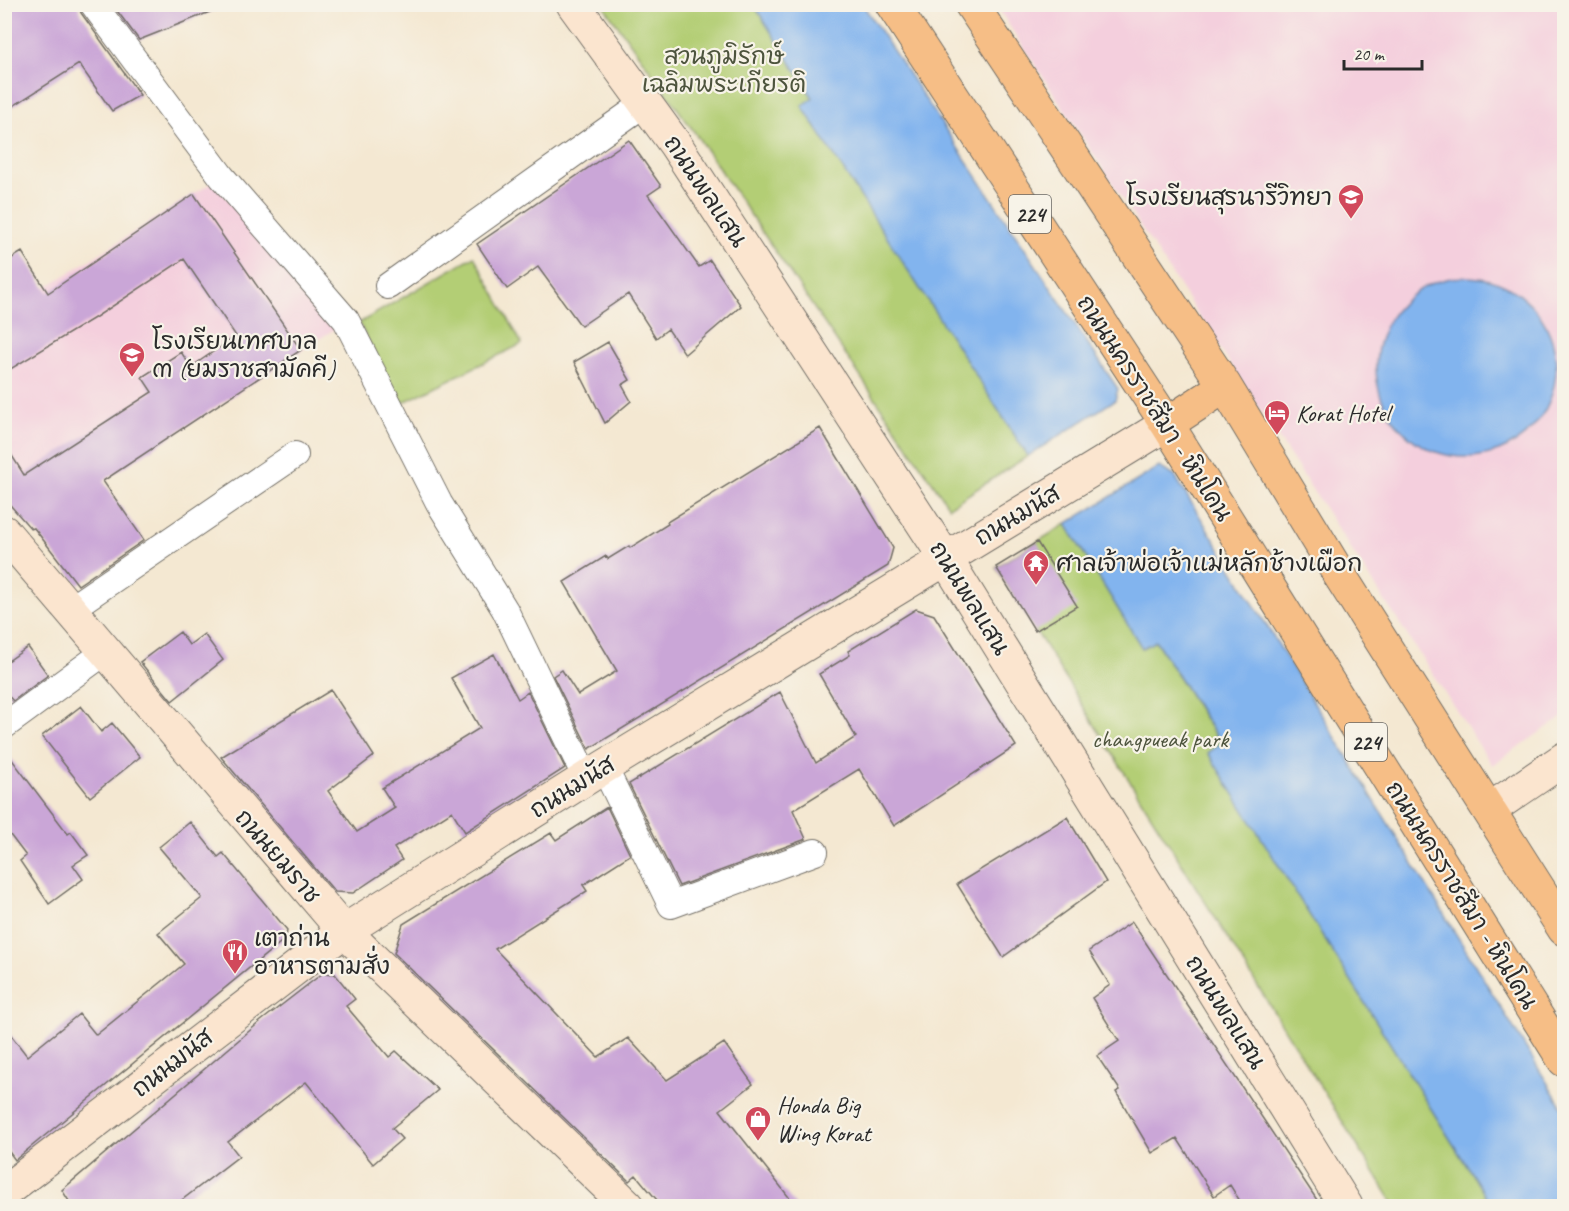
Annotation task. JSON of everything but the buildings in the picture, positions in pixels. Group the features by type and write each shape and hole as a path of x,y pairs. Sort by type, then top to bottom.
{"main road":[{"name":"ถนนนครราชสีมา - หินโคน","path":"892,4 1167,424 1564,1060"},
{"path":"971,4 1226,386 1339,574 1564,929"},
{"path":"1167,424 1226,386"}],"street":[{"path":"93,4 222,177 346,320 439,502 505,610 672,905 815,852"},
{"name":"ถนนพลแสน","path":"573,4 688,163 946,559 1346,1206"},
{"path":"388,286 645,103"},
{"name":"ถนนมนัส","path":"4,1192 344,931 595,772 1167,424"},
{"path":"70,609 295,455"},
{"name":"ถนนยมราช","path":"4,532 344,931 627,1206"},
{"path":"4,726 105,652"},
{"path":"1489,810 1564,759"}],"shaded area":[{"name":"โรงเรียนสุรนารีวิทยา","path":"996,5 1564,5 1564,716 1492,765"},
{"name":"โรงเรียนเทศบาล ๓ (ยมราชสามัคคี)","path":"213,182 339,326 31,529 5,498 4,314"}],"green space":[{"name":"สวนภูมิรักษ์ เฉลิมพระเกียรติ","path":"603,5 754,5 814,99 802,106 1028,456 949,507 695,133"},
{"path":"474,256 522,344 400,404 359,323"},
{"name":"changpueak park","path":"1066,524 1142,648 1155,640 1221,744 1208,753 1492,1206 1395,1206 996,567"}],"water":[{"path":"754,5 863,5 1118,389 1115,400 1028,456 802,106 813,98"},
{"path":"1466,277 1500,284 1516,292 1529,304 1541,317 1549,333 1556,367 1549,401 1541,417 1529,430 1516,442 1500,450 1466,457 1432,450 1416,442 1403,430 1391,417 1383,401 1376,367 1383,333 1391,317 1403,304 1416,292 1432,284"},
{"path":"1159,467 1175,476 1564,1110 1564,1206 1492,1206 1208,753 1221,743 1156,641 1142,648 1066,524"}],"place":[{"name":"โรงเรียนสุรนารีวิทยา","path":"1351,220"},
{"name":"โรงเรียนเทศบาล ๓ (ยมราชสามัคคี)","path":"132,378"},
{"name":"Korat Hotel","path":"1277,436"},
{"name":"ศาลเจ้าพ่อเจ้าแม่หลักช้างเผือก","path":"1036,586"},
{"name":"เตาถ่าน อาหารตามสั่ง","path":"235,975"},
{"name":"Honda Big Wing Korat","path":"758,1142"}]}
